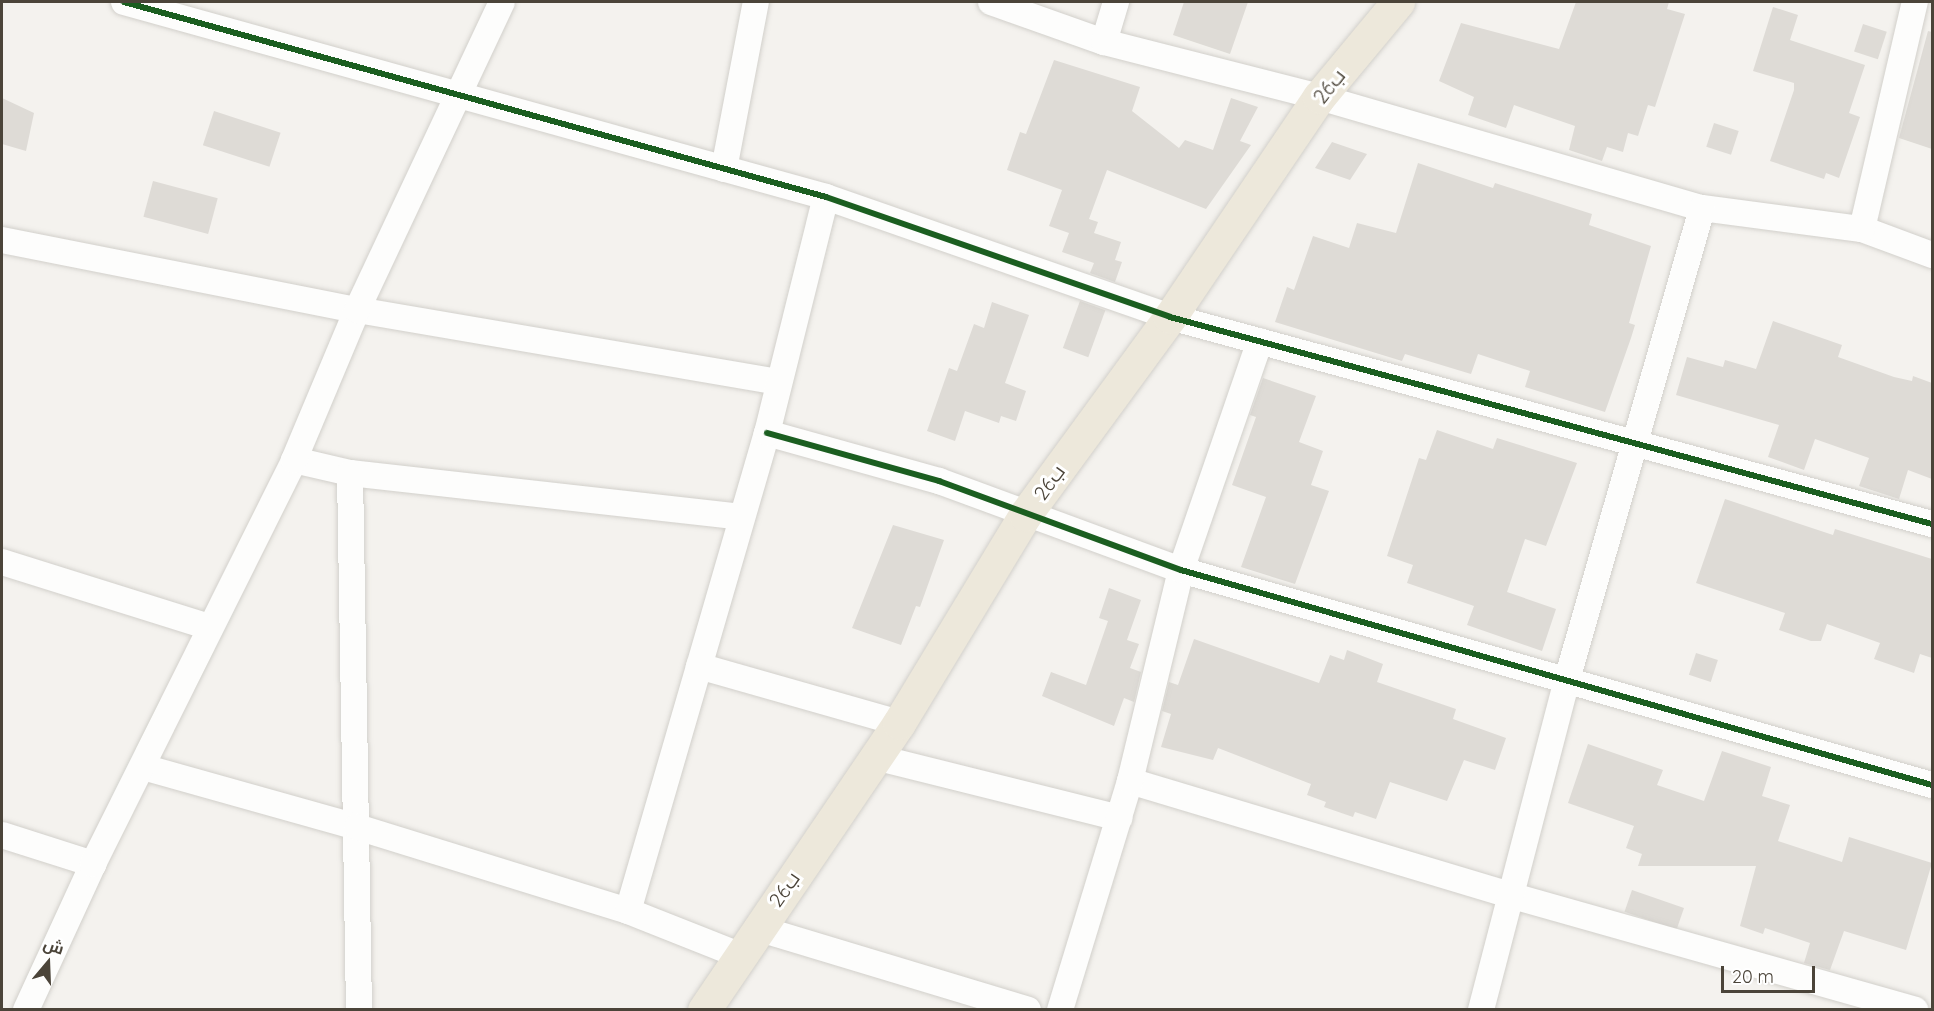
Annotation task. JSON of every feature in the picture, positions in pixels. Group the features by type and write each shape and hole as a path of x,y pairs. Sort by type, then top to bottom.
{"highway":[{"name":"26ب","path":"704,1010 757,928 899,723 1025,515 1170,317 1319,97 1398,2"}],"street":[{"path":"124,2 826,197 1170,317 1932,524"},
{"path":"26,1010 93,864 294,460 357,310 502,2"},
{"path":"724,169 756,2"},
{"path":"991,2 1104,42 1319,97 1702,208 1862,229 1932,255"},
{"path":"1104,42 1116,2"},
{"path":"1862,229 1915,2"},
{"path":"1923,2 1932,4"},
{"path":"628,911 767,433 826,197"},
{"path":"1481,1010 1513,896 1566,683 1637,442 1702,208"},
{"path":"2,240 357,310 779,382"},
{"path":"1059,1010 1130,781 1181,570 1260,341"},
{"path":"767,433 939,481 1025,515 1181,570 1566,683 1932,785"},
{"path":"294,460 350,473 742,517"},
{"path":"350,473 359,1010"},
{"path":"2,562 210,627"},
{"path":"699,666 899,723"},
{"path":"875,757 1119,818"},
{"path":"143,767 357,827 628,911 739,955"},
{"path":"1130,781 1513,896 1915,1010"},
{"path":"2,835 93,864"},
{"path":"757,928 1028,1010"},
{"path":"1929,1010 1932,998"}],"building":[{"path":"1184,2 1248,2 1230,54 1173,35"},
{"path":"1576,2 1669,2 1667,9 1685,14 1655,107 1648,105 1638,136 1628,133 1623,152 1607,147 1602,161 1569,150 1575,126 1514,105 1506,128 1468,115 1474,97 1439,81 1461,23 1559,49"},
{"path":"1773,7 1798,15 1790,40 1865,65 1849,113 1860,117 1839,178 1826,173 1824,179 1770,161 1794,90 1794,83 1753,71"},
{"path":"1863,24 1887,32 1878,59 1854,52"},
{"path":"1928,31 1932,32 1932,149 1899,138"},
{"path":"1054,60 1140,87 1132,111 1179,148 1185,140 1213,150 1231,98 1258,107 1240,141 1251,145 1206,209 1107,170 1089,219 1098,222 1094,233 1121,242 1115,260 1122,262 1115,282 1090,273 1094,263 1062,252 1069,233 1049,226 1062,190 1007,170 1020,132 1026,134"},
{"path":"2,98 34,113 26,151 2,144"},
{"path":"214,111 281,133 269,167 203,145"},
{"path":"1714,123 1739,131 1731,155 1706,147"},
{"path":"1332,142 1367,154 1350,180 1315,168"},
{"path":"1418,163 1493,188 1495,183 1592,214 1589,225 1651,246 1629,323 1635,325 1605,412 1525,387 1530,371 1478,354 1471,374 1405,354 1402,361 1275,322 1287,287 1294,290 1313,236 1349,248 1357,223 1396,233"},
{"path":"153,181 218,198 208,234 143,217"},
{"path":"1080,301 1105,310 1088,357 1063,348"},
{"path":"992,302 1029,315 1005,383 1026,391 1016,421 1001,416 999,423 965,411 955,441 927,431 949,368 957,371 974,324 984,328"},
{"path":"1773,321 1842,345 1838,357 1894,377 1912,381 1913,376 1932,383 1932,479 1908,470 1899,499 1859,486 1869,458 1815,439 1804,470 1768,457 1779,425 1676,395 1687,357 1723,367 1725,360 1756,369"},
{"path":"1263,378 1316,396 1299,442 1323,451 1311,485 1329,491 1295,584 1241,567 1266,497 1232,485 1256,417 1250,415"},
{"path":"1437,430 1493,449 1497,438 1577,463 1546,546 1525,539 1507,592 1556,609 1542,651 1467,625 1474,606 1407,583 1413,565 1387,556 1419,458 1426,460"},
{"path":"1725,499 1833,535 1835,529 1932,559 1932,658 1920,654 1914,673 1874,659 1880,643 1827,624 1821,641 1811,641 1779,630 1785,613 1696,583"},
{"path":"893,525 944,540 920,607 916,606 901,645 852,628"},
{"path":"1109,588 1141,600 1127,640 1139,644 1130,668 1141,672 1134,702 1124,698 1114,726 1042,696 1051,672 1086,685 1108,621 1099,618"},
{"path":"1194,639 1319,683 1330,655 1344,660 1347,650 1383,664 1377,682 1456,709 1453,719 1506,738 1495,770 1464,760 1447,801 1390,782 1376,819 1355,812 1353,817 1324,807 1326,802 1307,795 1311,784 1218,748 1213,760 1161,747 1171,714 1162,711 1169,682 1178,685"},
{"path":"1696,653 1718,660 1711,682 1689,675"},
{"path":"1588,744 1663,770 1657,785 1704,801 1722,751 1771,767 1762,796 1790,805 1778,841 1842,862 1849,837 1932,863 1906,950 1844,931 1830,970 1804,963 1810,943 1765,928 1763,934 1740,926 1756,866 1638,866 1642,854 1626,848 1634,826 1568,803"},
{"path":"1632,890 1684,908 1677,930 1625,912"}],"cycle path":[{"path":"124,2 826,197 1170,317 1932,524"},
{"path":"767,433 939,481 1181,570 1932,785"}]}
